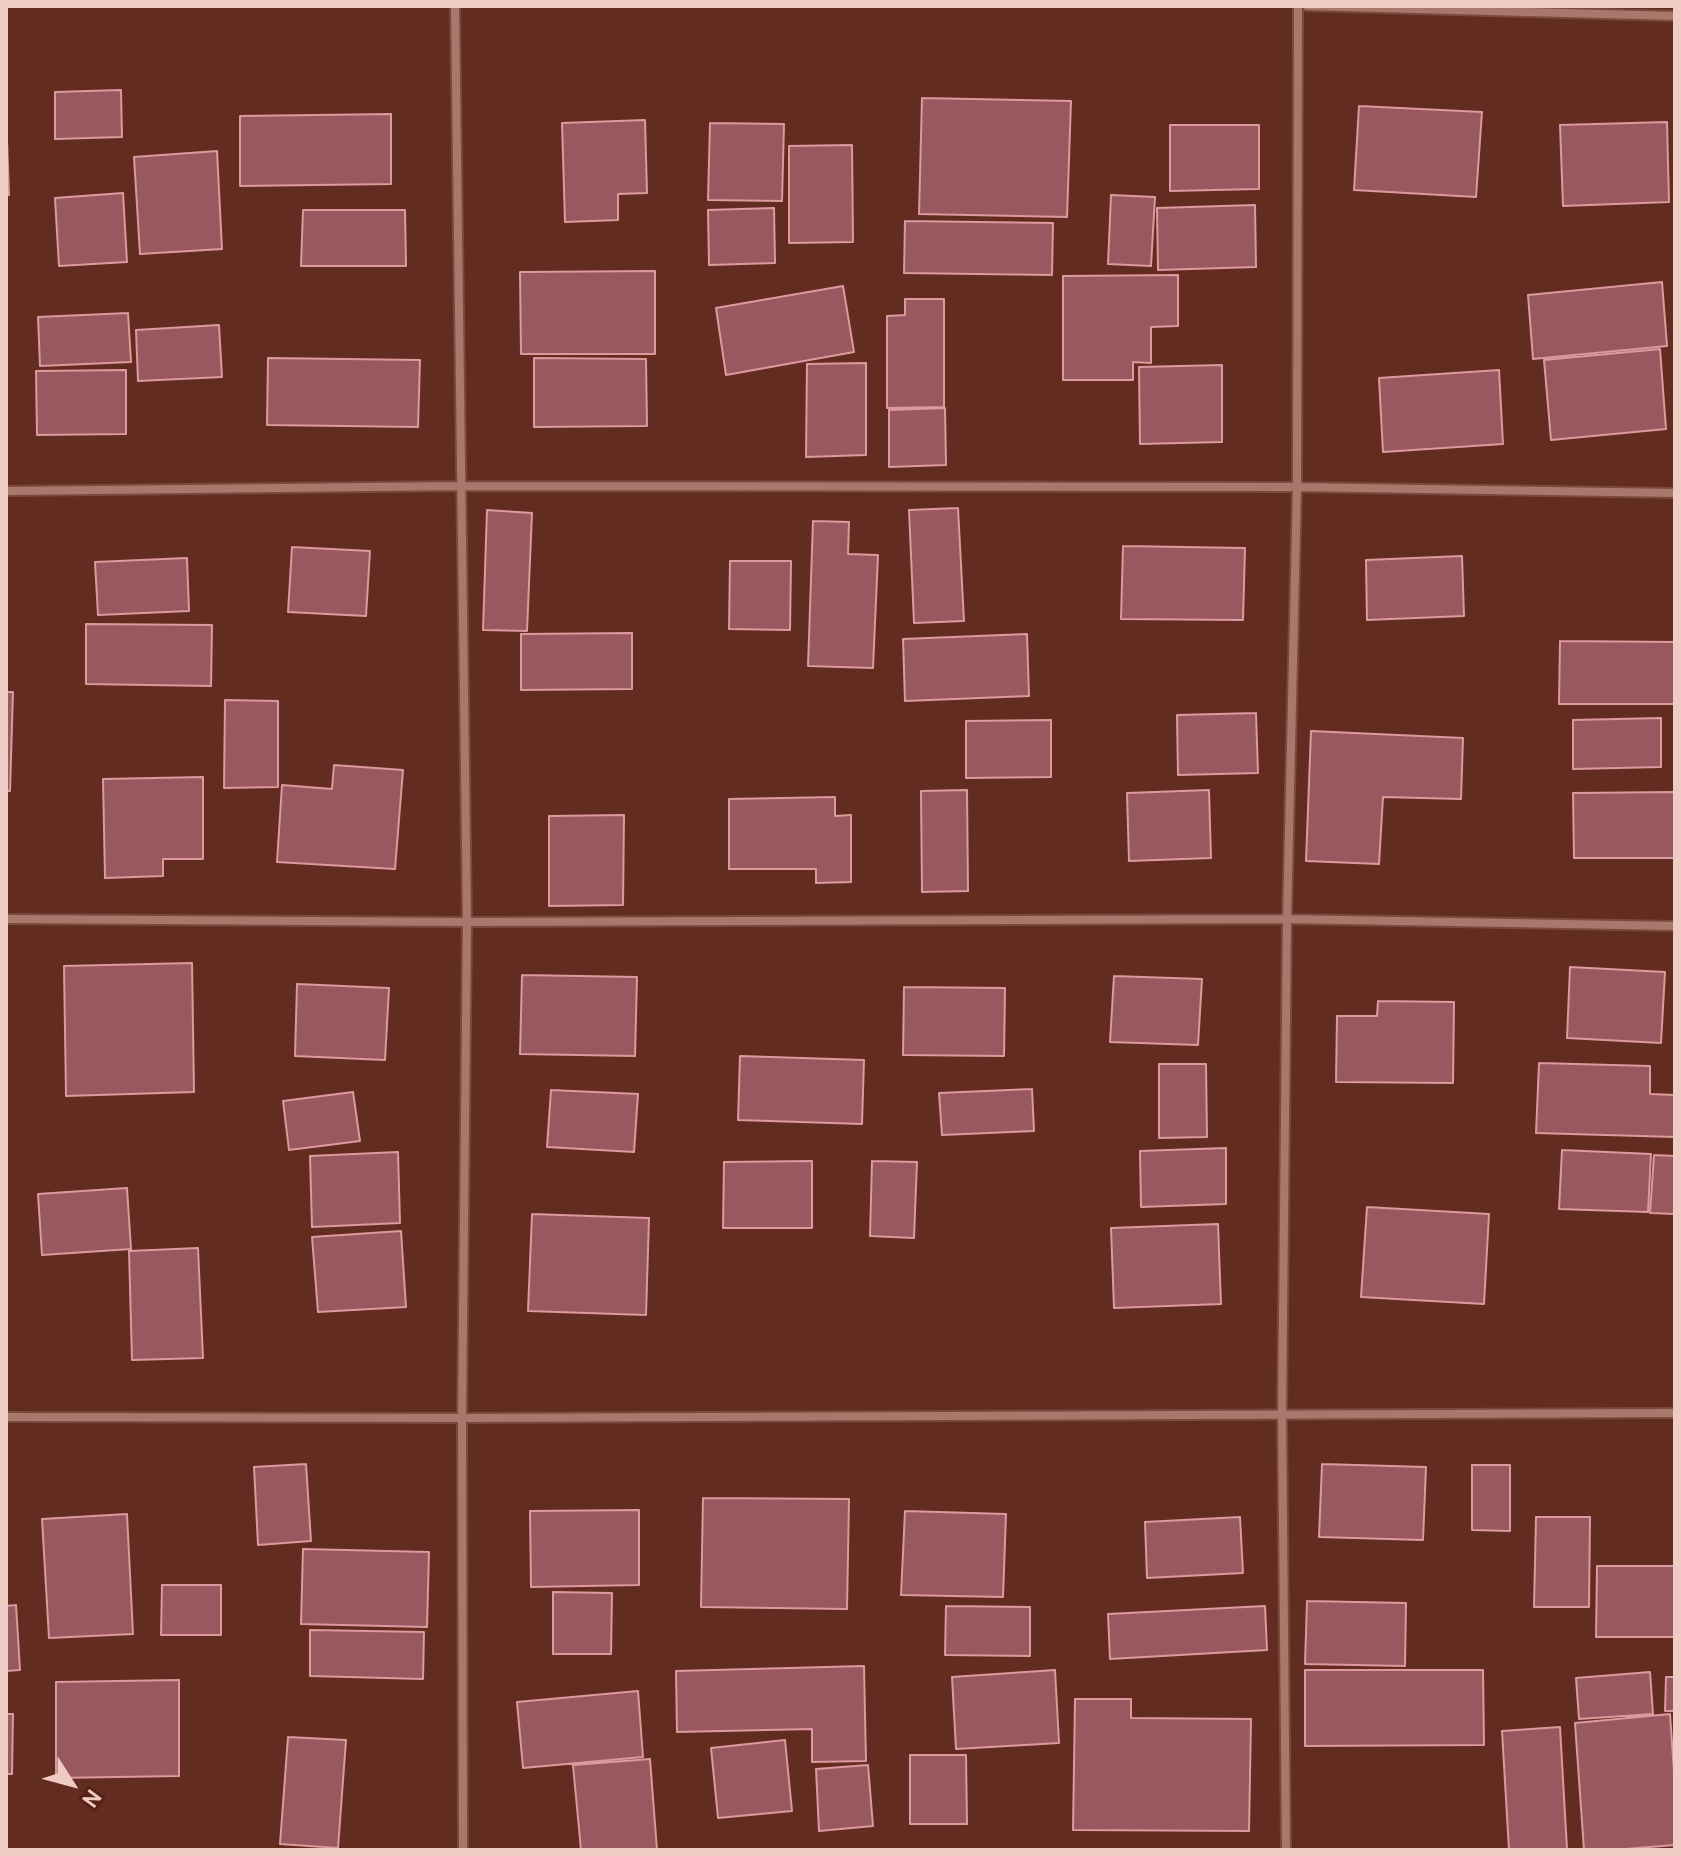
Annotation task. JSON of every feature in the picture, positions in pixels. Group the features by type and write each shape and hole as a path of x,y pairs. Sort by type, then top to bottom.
{"street":[{"path":"455,6 467,922 462,1418 463,1850"},
{"path":"1286,1850 1282,1414 1287,919 1297,487 1298,6"},
{"path":"1307,6 1675,16"},
{"path":"6,491 461,486 1297,487 1675,493"},
{"path":"6,919 467,922 1287,919 1675,926"},
{"path":"6,1417 1675,1413"}],"building":[{"path":"121,90 122,137 55,139 55,92"},
{"path":"922,98 1071,101 1067,217 919,214"},
{"path":"1359,106 1482,112 1476,197 1354,190"},
{"path":"6,112 9,195 6,195"},
{"path":"391,114 391,184 240,186 240,116"},
{"path":"645,120 647,193 618,194 618,220 565,222 562,123"},
{"path":"1667,122 1669,202 1563,206 1560,125"},
{"path":"710,123 784,124 782,201 708,200"},
{"path":"1170,125 1259,125 1259,189 1170,191"},
{"path":"852,145 853,242 789,243 789,146"},
{"path":"217,151 222,249 140,254 134,157"},
{"path":"123,193 127,262 59,266 55,198"},
{"path":"1111,195 1155,197 1151,266 1108,264"},
{"path":"1255,205 1256,267 1158,270 1157,208"},
{"path":"774,208 775,263 709,265 708,210"},
{"path":"303,210 405,210 406,266 301,266"},
{"path":"905,221 1053,223 1052,275 904,273"},
{"path":"655,271 655,354 521,354 520,272"},
{"path":"1178,275 1178,326 1151,327 1151,363 1133,362 1133,380 1063,380 1063,276"},
{"path":"1662,282 1667,346 1533,359 1528,295"},
{"path":"843,286 854,352 726,375 716,308"},
{"path":"905,299 944,299 944,407 887,408 887,316 905,315"},
{"path":"128,313 131,362 40,366 38,317"},
{"path":"219,325 222,377 138,381 136,330"},
{"path":"1660,349 1666,429 1551,440 1544,360"},
{"path":"268,358 420,360 418,427 267,425"},
{"path":"534,358 646,359 647,426 534,427"},
{"path":"866,363 866,455 806,457 807,364"},
{"path":"1222,365 1222,442 1140,444 1139,367"},
{"path":"126,370 126,434 37,435 36,371"},
{"path":"1499,370 1503,444 1383,452 1379,378"},
{"path":"945,408 946,465 889,467 889,410"},
{"path":"958,508 964,621 914,623 909,510"},
{"path":"487,510 532,513 527,631 483,630"},
{"path":"813,521 849,522 848,554 878,555 873,668 808,666"},
{"path":"1123,546 1245,548 1243,620 1121,619"},
{"path":"292,547 370,551 366,616 288,612"},
{"path":"1462,556 1464,616 1367,620 1366,560"},
{"path":"187,558 189,611 98,615 95,562"},
{"path":"730,561 791,561 790,630 729,629"},
{"path":"86,624 212,625 211,686 86,684"},
{"path":"632,633 632,689 521,690 521,634"},
{"path":"1027,634 1029,696 905,701 903,639"},
{"path":"1560,641 1675,642 1675,704 1559,704"},
{"path":"6,692 13,692 10,791 6,791"},
{"path":"225,700 278,701 278,787 224,788"},
{"path":"1256,713 1258,773 1178,775 1177,715"},
{"path":"1661,718 1661,767 1573,769 1573,720"},
{"path":"1051,720 1051,777 966,778 966,721"},
{"path":"1311,731 1463,738 1461,799 1383,797 1379,864 1306,861"},
{"path":"334,765 403,770 395,869 277,862 282,785 332,789"},
{"path":"203,777 203,859 163,859 163,876 105,878 103,779"},
{"path":"967,790 968,891 922,892 921,791"},
{"path":"1209,790 1211,858 1129,861 1127,793"},
{"path":"1675,792 1675,858 1574,858 1573,793"},
{"path":"835,797 835,816 851,815 851,882 816,883 816,869 729,869 729,799"},
{"path":"624,815 623,905 549,906 549,816"},
{"path":"192,963 194,1092 66,1096 64,966"},
{"path":"1570,967 1665,972 1661,1043 1567,1038"},
{"path":"522,975 637,977 635,1056 520,1054"},
{"path":"1114,976 1202,979 1198,1045 1110,1042"},
{"path":"297,984 389,988 385,1060 295,1056"},
{"path":"904,987 1005,988 1004,1056 903,1055"},
{"path":"1378,1001 1454,1002 1453,1083 1336,1082 1337,1016 1377,1016"},
{"path":"740,1056 864,1060 862,1124 738,1120"},
{"path":"1539,1063 1650,1066 1650,1094 1675,1095 1675,1137 1536,1133"},
{"path":"1159,1064 1206,1064 1207,1137 1159,1138"},
{"path":"1032,1089 1034,1131 942,1135 939,1093"},
{"path":"551,1090 638,1094 634,1152 547,1147"},
{"path":"353,1092 360,1141 289,1150 283,1101"},
{"path":"1226,1148 1226,1204 1141,1207 1140,1151"},
{"path":"1562,1150 1651,1154 1648,1212 1559,1209"},
{"path":"398,1152 400,1223 312,1227 310,1156"},
{"path":"1654,1155 1675,1156 1675,1214 1650,1213"},
{"path":"812,1161 812,1228 723,1228 724,1162"},
{"path":"872,1161 917,1162 914,1238 870,1236"},
{"path":"127,1188 131,1249 42,1255 38,1194"},
{"path":"1367,1207 1489,1214 1484,1304 1361,1297"},
{"path":"532,1214 649,1218 646,1315 528,1311"},
{"path":"1218,1224 1221,1304 1114,1308 1111,1228"},
{"path":"401,1231 406,1307 318,1312 312,1237"},
{"path":"198,1248 203,1358 132,1360 129,1251"},
{"path":"306,1464 311,1541 258,1545 254,1467"},
{"path":"1322,1464 1426,1467 1423,1540 1319,1537"},
{"path":"1472,1465 1510,1465 1510,1531 1472,1530"},
{"path":"703,1498 849,1499 847,1609 701,1607"},
{"path":"639,1510 639,1585 531,1587 530,1511"},
{"path":"905,1511 1006,1514 1003,1597 901,1595"},
{"path":"127,1514 133,1634 49,1638 42,1519"},
{"path":"1240,1517 1243,1573 1147,1578 1145,1522"},
{"path":"1536,1517 1590,1517 1589,1607 1534,1607"},
{"path":"303,1549 429,1552 427,1627 301,1624"},
{"path":"1597,1566 1675,1566 1675,1637 1596,1637"},
{"path":"162,1585 221,1585 221,1635 161,1635"},
{"path":"553,1592 612,1593 611,1654 553,1654"},
{"path":"1307,1601 1406,1603 1405,1666 1305,1664"},
{"path":"16,1605 20,1670 6,1671 6,1606"},
{"path":"946,1606 1030,1607 1030,1656 945,1655"},
{"path":"1265,1606 1267,1650 1110,1659 1108,1614"},
{"path":"310,1630 424,1632 423,1679 310,1676"},
{"path":"864,1666 866,1761 812,1762 812,1729 677,1732 676,1671"},
{"path":"1055,1670 1059,1743 956,1749 952,1677"},
{"path":"1305,1670 1483,1670 1484,1745 1305,1746"},
{"path":"1650,1672 1653,1714 1579,1719 1576,1678"},
{"path":"1666,1677 1675,1677 1675,1711 1665,1711"},
{"path":"179,1680 179,1776 56,1778 56,1682"},
{"path":"638,1691 643,1757 523,1768 517,1702"},
{"path":"1075,1699 1131,1699 1131,1718 1251,1719 1249,1831 1073,1830"},
{"path":"6,1714 13,1714 12,1774 6,1774"},
{"path":"1670,1714 1675,1845 1584,1850 1575,1723"},
{"path":"1560,1727 1567,1849 1509,1850 1502,1731"},
{"path":"288,1737 346,1740 338,1848 280,1844"},
{"path":"785,1740 792,1811 718,1818 711,1748"},
{"path":"910,1755 966,1755 967,1824 910,1824"},
{"path":"650,1759 657,1850 581,1850 573,1765"},
{"path":"868,1765 873,1826 819,1831 816,1769"}]}
